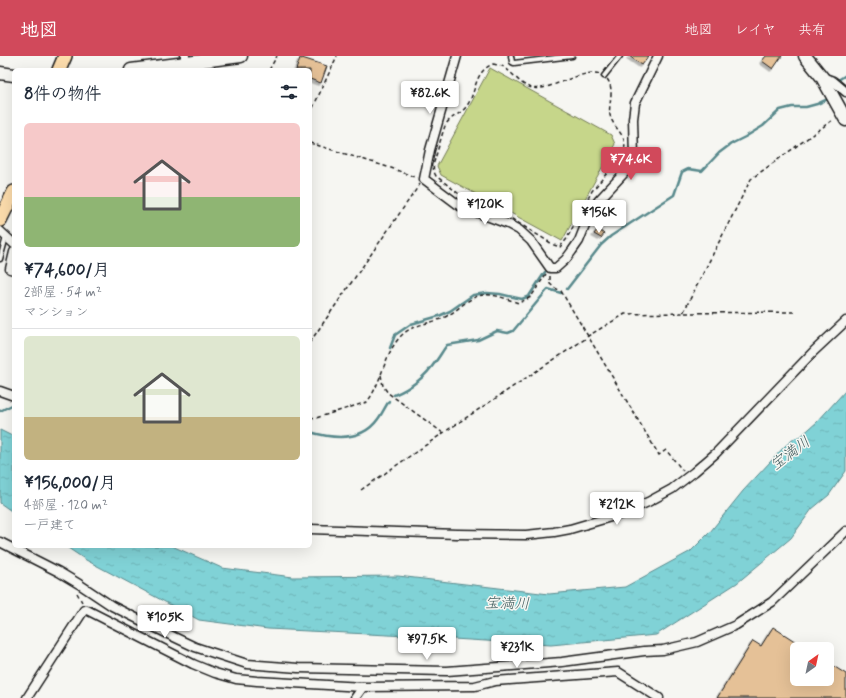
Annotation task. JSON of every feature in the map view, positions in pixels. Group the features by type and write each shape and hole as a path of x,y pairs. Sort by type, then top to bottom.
{"main road":[{"path":"60,68 66,56"},
{"path":"0,220 12,196"}],"street":[{"path":"147,68 241,56"},
{"path":"457,56 430,150 424,178 460,206 508,224 519,230 531,241 553,268 566,259 579,241 590,214 599,200 628,170 634,158 633,119 635,103 658,56"},
{"path":"804,56 822,77 844,117"},
{"path":"0,73 12,75"},
{"path":"822,77 833,81 846,92"},
{"path":"3,234 12,242"},
{"path":"12,260 10,269 12,270"},
{"path":"312,529 526,535 570,529 621,514 672,489 716,453 814,351 846,321"},
{"path":"0,391 12,395"},
{"path":"14,548 69,578 112,606 174,637 195,647 247,664 306,668 447,671 562,662 644,651 663,650 697,642 736,625 772,602 846,531"},
{"path":"0,542 12,547"},
{"path":"27,698 84,610 87,610 193,664 236,679 257,682 363,687 475,686 495,681 618,672 659,698"},
{"path":"355,698 363,687"}],"lane":[{"path":"511,56 512,62 514,63 572,56"},
{"path":"604,76 620,56"},
{"path":"0,260 3,234"}],"path":[{"path":"270,68 277,56"},
{"path":"312,110 337,56"},
{"path":"493,64 505,68 517,79 532,88 540,89 587,73 595,73 604,76 609,81 611,87 611,101 609,108 610,116 624,140 626,148 623,154 592,191 566,240 560,247 554,245 512,219 464,197 436,176 433,168 446,125 451,118 460,113 467,106 478,79 486,67 493,64"},
{"path":"683,313 751,178 832,120 844,117"},
{"path":"312,144 394,170 422,181 312,339"},
{"path":"553,268 550,277 550,284 561,291 659,455 666,450 681,469"},
{"path":"312,417 316,418 367,402 371,397 386,359 396,342 405,332 417,325 446,317 467,301 478,296 494,296 520,303 531,297 553,268"},
{"path":"361,490 588,336 625,314 794,312"},
{"path":"381,374 383,386 388,393 443,433"},
{"path":"69,578 80,598 84,610"}],"green space":[{"path":"490,68 611,135 615,144 562,241 441,175 437,166"}],"water":[{"name":"宝満川","path":"846,390 846,471 829,495 812,509 791,538 737,583 656,635 551,645 268,629 199,620 86,560 68,548 177,548 222,568 293,577 398,576 549,594 625,587 691,551 710,532 743,491 785,446 795,438 801,436 817,422"},
{"path":"0,430 12,436 12,512 0,503"}],"building":[{"path":"629,56 649,56 642,65"},
{"path":"766,56 782,56 773,69 762,61"},
{"path":"300,58 327,66 321,83 312,80 312,68 297,68"},
{"path":"598,229 604,234 601,238 594,234"},
{"path":"773,627 796,642 790,642 790,686 834,686 834,666 846,674 846,698 717,698 753,641 761,646"}],"waterway":[{"path":"838,80 846,75"},
{"path":"567,289 601,245 611,236 674,195 682,172 688,169 702,171 719,153 731,144 763,126 780,110 792,107 806,107 828,99"},
{"path":"390,348 395,335 411,324 439,316 450,311 473,295 487,293 500,294 522,299 529,296 545,272"},
{"path":"394,395 406,389 423,377 447,345 478,340 497,331 508,333 513,331 548,289 561,293"},
{"path":"312,432 328,436 347,437 364,432 379,417 389,401"},
{"path":"0,411 12,405"}]}
